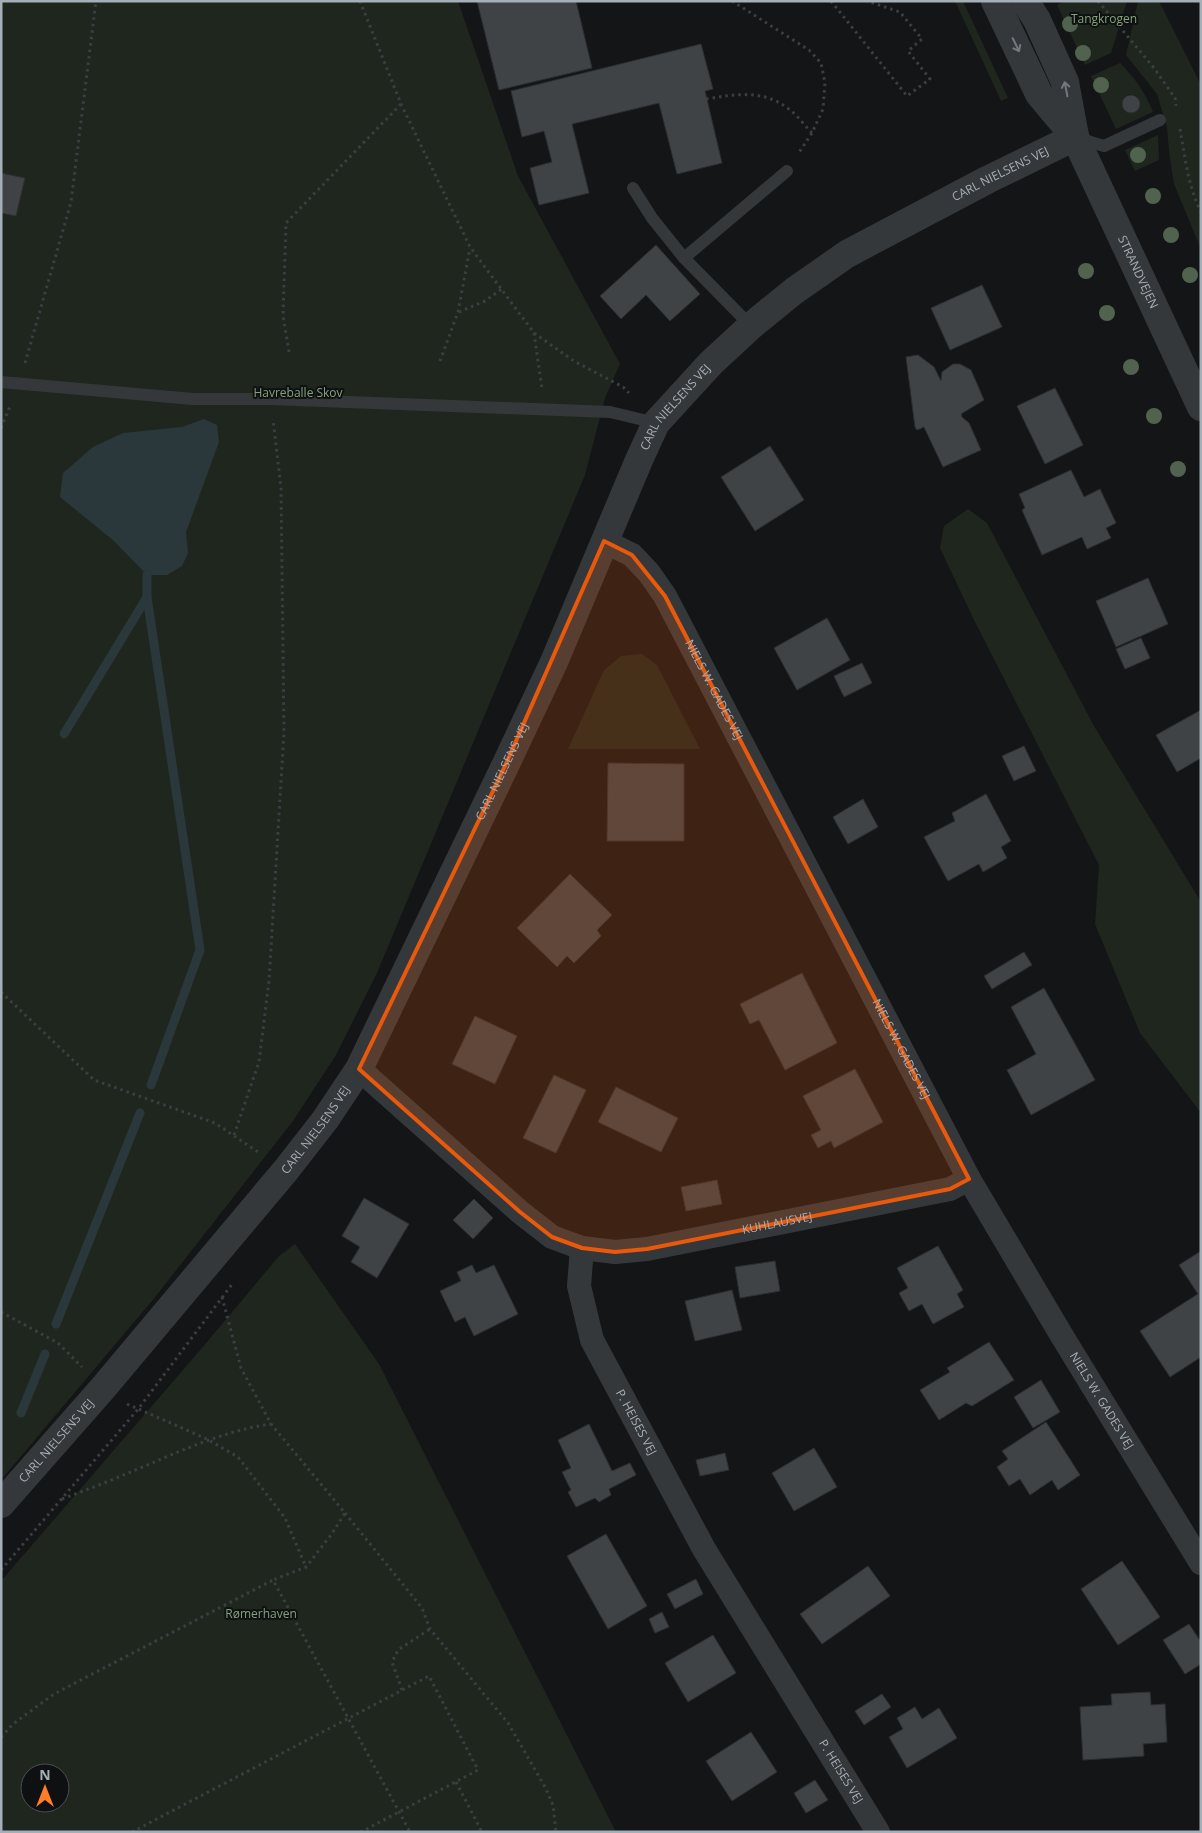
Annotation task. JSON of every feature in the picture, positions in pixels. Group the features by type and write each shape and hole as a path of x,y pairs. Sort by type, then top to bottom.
{"street":[{"name":"STRANDVEJEN","path":"995,1 1039,94 1075,137"},
{"name":"STRANDVEJEN","path":"1025,1 1037,20 1065,82 1075,137 1201,407"},
{"name":"CARL NIELSENS VEJ","path":"1,1504 103,1388 286,1170 325,1120 359,1069 554,662 604,541 656,423 711,363 751,326 794,291 847,254 987,180 1075,137"},
{"name":"NIELS W. GADES VEJ","path":"604,541 632,555 649,573 665,596 969,1179 1062,1336 1201,1563"},
{"path":"359,1069 520,1212 552,1236 582,1248"},
{"name":"KUHLAUSVEJ","path":"582,1248 615,1252 647,1250 950,1189 969,1179"},
{"name":"P. HEISES VEJ","path":"582,1248 579,1286 592,1340 704,1549 878,1832"}],"lane":[{"path":"1075,137 1104,146 1160,120"},
{"path":"684,258 787,171"},
{"path":"633,188 652,218 684,258 751,326"},
{"path":"1,382 193,399 271,399 610,412 656,423"}],"path":[{"path":"1,428 19,384 71,202 96,1"},
{"path":"360,1 401,104 470,247 534,332 574,361 623,387 656,423"},
{"path":"732,1 809,50 821,63 825,83 823,109 812,133 787,171"},
{"path":"832,1 907,96 930,80 908,51 922,39 900,12 867,1"},
{"path":"706,99 752,94 766,96 790,110 812,133"},
{"path":"289,352 284,316 286,223 401,104"},
{"path":"440,361 458,312 470,247"},
{"path":"458,312 485,301 502,289"},
{"path":"534,332 545,410"},
{"path":"234,1135 259,1062 269,981 284,732 281,488 271,399"},
{"path":"1,992 94,1080 215,1123 286,1170"},
{"path":"222,1297 241,1368 271,1424 422,1608 430,1628 508,1723 545,1787 553,1805 556,1832"},
{"path":"1,1312 58,1343 117,1400 207,1439 238,1457 285,1518 306,1567"},
{"path":"61,1500 133,1472 207,1439 271,1424"},
{"path":"1,1737 12,1724 54,1694 273,1580 306,1567 331,1535 345,1513"},
{"path":"273,1580 410,1832"},
{"path":"402,1690 392,1662 398,1650 430,1628"},
{"path":"132,1832 429,1676 478,1770 361,1832"},
{"path":"456,1782 482,1832"}],"highlighted area":[{"path":"604,541 632,555 665,596 969,1179 950,1189 647,1249 615,1252 582,1248 552,1237 520,1212 359,1069 505,766"}],"green space":[{"name":"Havreballe Skov","path":"1,1 458,1 518,176 620,364 605,398 585,475 377,973 336,1055 293,1121 156,1296 1,1480"},
{"path":"955,1 963,1 1008,98 1001,101"},
{"name":"Tangkrogen","path":"1064,1 1127,1 1111,53 1085,65 1057,5"},
{"path":"1138,1 1159,1 1201,85 1201,249 1174,184 1167,127 1157,94 1126,55"},
{"path":"1120,63 1139,86 1153,112 1116,129 1091,76","holes":["1130,94 1137,96 1140,102 1138,109 1132,113 1125,111 1122,105 1124,98"]},
{"path":"1158,135 1159,160 1135,171 1125,150"},
{"path":"968,509 987,523 1094,726 1201,902 1201,1113 1140,1033 1095,924 1099,865 973,618 940,548 944,526"},
{"path":"642,654 657,665 700,749 568,749 604,670 621,656"},
{"name":"Rømerhaven","path":"295,1244 379,1364 616,1832 1,1832 1,1581 279,1256"}],"shaded area":[{"path":"204,419 217,425 219,442 186,532 188,553 182,566 167,575 147,575 114,541 60,497 63,473 93,447 123,433 182,427"}],"building":[{"path":"477,1 576,1 592,68 499,90"},
{"path":"701,44 713,89 705,91 722,163 677,174 659,103 572,124 589,193 539,205 530,168 552,162 544,131 522,137 511,91"},
{"path":"1131,95 1137,98 1140,104 1137,110 1131,113 1125,110 1122,104 1125,98"},
{"path":"1,173 25,178 16,216 1,213"},
{"path":"656,245 700,294 670,321 646,295 621,319 600,296"},
{"path":"982,285 1002,327 950,350 931,308"},
{"path":"918,355 934,367 941,381 942,372 953,364 960,364 971,370 984,400 961,414 969,423 981,450 943,467 924,427 917,430 915,427 906,357"},
{"path":"1055,388 1083,445 1045,464 1017,406"},
{"path":"770,446 804,500 755,531 721,477"},
{"path":"1071,470 1084,497 1100,489 1116,523 1106,528 1111,538 1087,549 1082,537 1042,555 1022,510 1025,508 1019,494"},
{"path":"1148,578 1168,624 1116,647 1096,601"},
{"path":"827,618 850,660 797,690 774,648"},
{"path":"1141,638 1150,658 1125,669 1116,649"},
{"path":"862,663 872,683 844,697 834,676"},
{"path":"1201,710 1201,758 1177,772 1156,735"},
{"path":"1024,746 1036,771 1014,781 1002,756"},
{"path":"608,763 684,764 684,841 607,841"},
{"path":"986,794 1011,841 1001,847 1007,858 983,872 979,864 948,881 924,837 955,821 952,813"},
{"path":"863,799 878,827 848,844 833,817"},
{"path":"570,874 612,915 597,930 601,936 574,963 567,956 557,967 517,928"},
{"path":"1024,952 1032,965 992,989 984,976"},
{"path":"802,973 837,1043 785,1070 759,1020 750,1024 740,1004"},
{"path":"1044,988 1095,1080 1031,1115 1007,1070 1036,1054 1011,1007"},
{"path":"475,1016 517,1036 495,1084 452,1064"},
{"path":"855,1069 883,1122 834,1148 831,1141 818,1148 811,1135 821,1130 803,1096"},
{"path":"554,1075 586,1090 556,1153 523,1138"},
{"path":"616,1087 678,1118 661,1152 598,1122"},
{"path":"717,1180 722,1204 686,1211 681,1187"},
{"path":"364,1198 409,1224 377,1278 351,1262 360,1247 342,1236"},
{"path":"474,1199 493,1218 473,1239 453,1220"},
{"path":"938,1246 963,1290 957,1294 964,1307 933,1324 922,1304 909,1311 899,1293 908,1288 897,1268"},
{"path":"1201,1251 1201,1357 1170,1377 1140,1331 1198,1294 1179,1265"},
{"path":"775,1261 780,1291 740,1298 735,1267"},
{"path":"472,1265 476,1273 494,1265 518,1314 474,1336 465,1317 455,1322 440,1291 461,1281 457,1272"},
{"path":"732,1290 742,1330 695,1341 685,1301"},
{"path":"989,1342 1014,1380 972,1406 966,1403 939,1420 920,1390 950,1372 947,1368"},
{"path":"1041,1380 1060,1412 1033,1428 1014,1397"},
{"path":"1046,1422 1080,1475 1058,1490 1052,1480 1030,1495 1020,1479 1009,1486 997,1467 1008,1459 1002,1451"},
{"path":"589,1424 612,1471 630,1463 636,1475 609,1489 611,1495 599,1502 595,1498 576,1507 568,1492 571,1490 562,1472 571,1468 558,1440"},
{"path":"814,1448 837,1487 794,1511 772,1473"},
{"path":"725,1453 729,1470 700,1476 696,1460"},
{"path":"606,1534 647,1606 608,1629 567,1556"},
{"path":"1122,1561 1160,1617 1118,1645 1081,1589"},
{"path":"868,1566 890,1596 822,1644 800,1614"},
{"path":"696,1579 703,1594 675,1609 667,1594"},
{"path":"662,1612 669,1627 655,1633 649,1619"},
{"path":"1189,1624 1201,1642 1201,1664 1185,1674 1163,1640"},
{"path":"713,1635 736,1673 688,1702 665,1663"},
{"path":"1150,1692 1151,1705 1165,1704 1167,1742 1143,1744 1144,1756 1083,1760 1080,1707 1112,1705 1111,1694"},
{"path":"882,1694 891,1707 864,1725 855,1711"},
{"path":"915,1707 922,1719 939,1708 957,1738 907,1768 889,1737 903,1729 897,1718"},
{"path":"751,1732 777,1772 732,1801 706,1761"},
{"path":"815,1780 828,1800 806,1813 794,1793"}],"waterway":[{"path":"147,575 147,597 200,950 151,1085"},
{"path":"64,734 147,597"},
{"path":"56,1324 140,1113"},
{"path":"21,1413 45,1354"}]}
